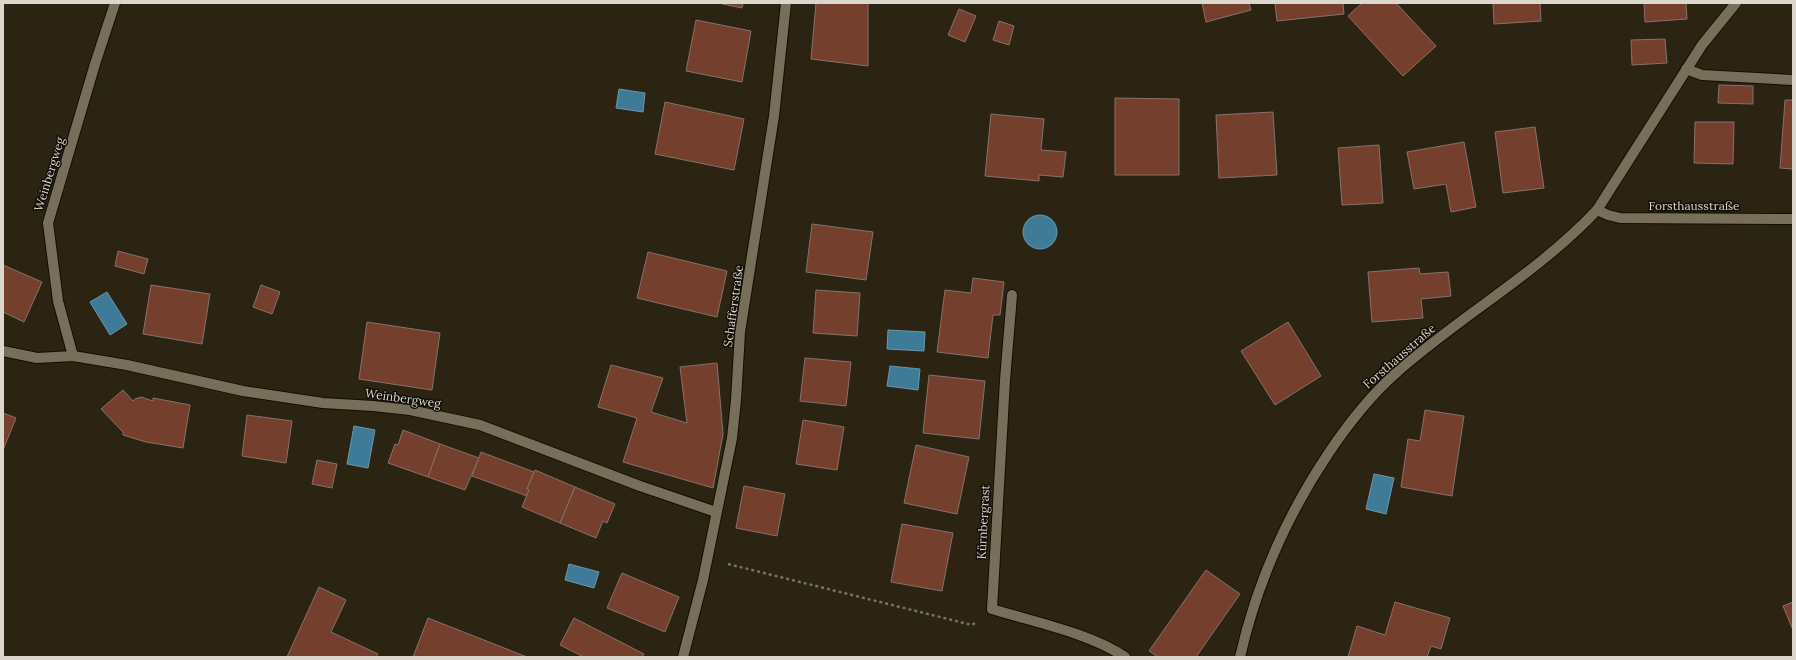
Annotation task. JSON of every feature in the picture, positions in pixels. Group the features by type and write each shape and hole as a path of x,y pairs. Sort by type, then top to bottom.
{"street":[{"name":"Weinbergweg","path":"73,356 58,301 48,222 115,3"},
{"name":"Schafferstraße","path":"683,657 703,580 732,438 740,332 774,116 786,3"},
{"name":"Forsthausstraße","path":"1240,657 1264,576 1278,540 1299,500 1349,423 1373,394 1396,372 1542,260 1577,231 1597,210 1702,45 1736,3"},
{"path":"1686,69 1702,75 1793,80"},
{"name":"Forsthausstraße","path":"1597,210 1620,218 1793,219"},
{"name":"Kürnbergrast","path":"992,609 1004,396 1012,295"},
{"name":"Weinbergweg","path":"3,351 37,358 73,356 127,365 243,391 323,403 410,410 480,425 640,486 716,512"},
{"path":"992,609 1111,647 1125,657"}],"path":[{"path":"707,559 972,625 992,609"}],"water":[{"path":"619,89 645,93 643,112 616,108"},
{"path":"1037,215 1043,215 1052,220 1056,226 1056,238 1052,244 1043,249 1037,249 1028,244 1023,235 1023,229 1028,220"},
{"path":"107,292 127,324 110,335 90,302"},
{"path":"888,330 925,332 924,351 887,349"},
{"path":"890,366 920,369 918,390 887,386"},
{"path":"354,426 375,430 368,468 347,464"},
{"path":"1374,474 1394,478 1386,514 1366,509"},
{"path":"569,564 599,572 594,588 565,580"}],"building":[{"path":"718,3 743,3 742,8"},
{"path":"816,3 868,3 868,66 811,59"},
{"path":"1202,3 1249,3 1251,10 1206,22"},
{"path":"1275,3 1343,3 1344,14 1277,21"},
{"path":"1362,3 1396,3 1436,46 1403,76 1348,16"},
{"path":"1493,3 1540,3 1541,21 1494,24"},
{"path":"1644,3 1686,3 1687,19 1645,22"},
{"path":"959,9 976,16 965,42 948,35"},
{"path":"696,20 751,31 742,82 686,71"},
{"path":"999,21 1014,26 1009,45 993,40"},
{"path":"1665,39 1667,63 1632,65 1631,40"},
{"path":"1719,85 1753,86 1753,104 1718,103"},
{"path":"1115,98 1179,99 1179,175 1115,175"},
{"path":"1785,100 1793,100 1793,169 1780,168"},
{"path":"665,102 744,119 734,170 655,154"},
{"path":"1273,112 1277,175 1219,178 1216,115"},
{"path":"991,114 1044,119 1041,150 1066,152 1063,177 1039,175 1039,181 985,176"},
{"path":"1695,122 1734,122 1733,164 1694,163"},
{"path":"1535,127 1544,188 1503,193 1495,132"},
{"path":"1464,142 1476,207 1451,212 1446,184 1414,189 1407,152"},
{"path":"1379,145 1383,203 1342,205 1338,148"},
{"path":"812,224 873,232 866,280 806,272"},
{"path":"118,251 148,259 144,274 115,266"},
{"path":"648,252 727,271 717,317 637,298"},
{"path":"3,265 42,282 24,322 3,312"},
{"path":"1419,268 1420,274 1448,272 1451,296 1421,299 1423,318 1372,322 1368,272"},
{"path":"973,278 1004,282 1000,315 993,315 988,358 937,352 945,290 971,293"},
{"path":"151,285 210,294 202,344 143,334"},
{"path":"261,285 280,292 272,314 253,307"},
{"path":"816,290 860,293 857,336 813,333"},
{"path":"367,322 440,333 432,390 359,379"},
{"path":"1288,322 1321,376 1275,405 1241,351"},
{"path":"805,358 851,362 846,406 800,401"},
{"path":"717,363 723,434 713,488 623,462 637,418 598,407 611,365 663,378 651,412 687,423 680,367"},
{"path":"929,375 985,381 979,439 923,433"},
{"path":"123,390 133,401 141,397 153,401 153,398 190,405 183,448 146,442 123,435 123,432 101,409"},
{"path":"1425,410 1464,416 1452,496 1401,487 1408,439 1420,441"},
{"path":"3,413 16,418 3,450"},
{"path":"247,415 292,421 286,463 242,456"},
{"path":"803,420 844,427 837,470 796,464"},
{"path":"403,430 440,444 428,477 388,463 395,444 398,445"},
{"path":"440,444 479,458 465,490 428,477"},
{"path":"916,445 969,457 957,514 904,503"},
{"path":"481,452 534,472 527,489 529,490 527,496 472,476"},
{"path":"317,460 337,464 332,488 312,484"},
{"path":"535,470 575,487 560,523 522,507 529,490 527,489"},
{"path":"744,486 785,494 777,536 736,528"},
{"path":"575,487 615,504 607,523 603,521 596,538 560,523"},
{"path":"902,524 953,533 942,591 891,582"},
{"path":"1206,570 1240,594 1196,657 1158,657 1149,651"},
{"path":"622,573 679,597 665,632 607,608"},
{"path":"319,587 346,600 331,632 378,654 376,657 287,657"},
{"path":"1395,602 1450,618 1441,649 1431,646 1427,657 1348,657 1357,626 1385,635"},
{"path":"1793,602 1793,630 1783,606"},
{"path":"428,618 527,657 413,657"},
{"path":"574,618 644,654 642,657 584,657 560,645"}]}
